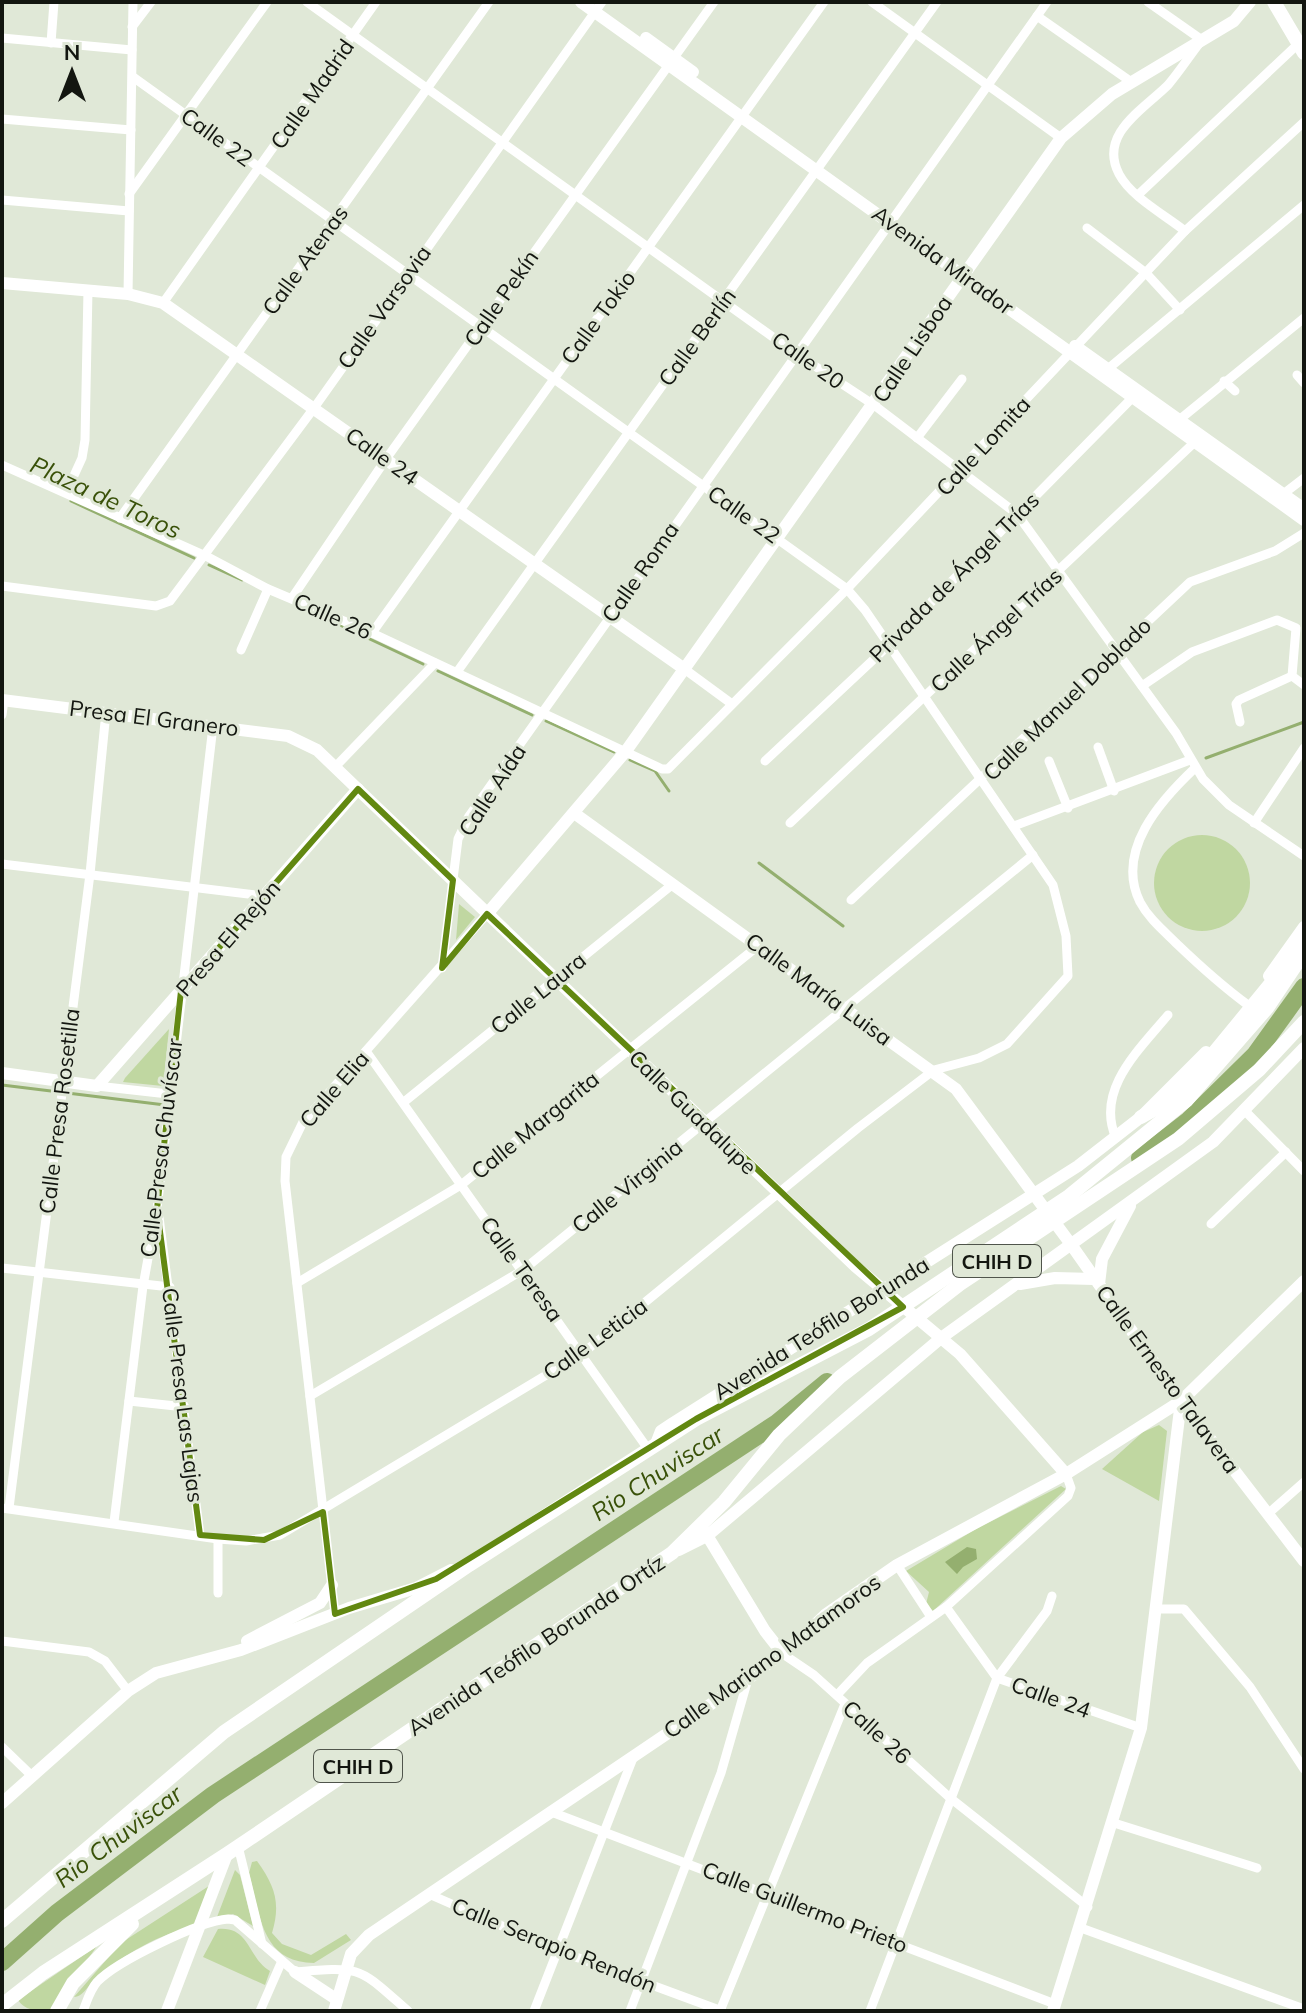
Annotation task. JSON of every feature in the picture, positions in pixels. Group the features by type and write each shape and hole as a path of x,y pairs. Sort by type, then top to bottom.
{"main road":[{"path":"1274,2 1301,48"},
{"path":"1141,1117 1172,1098 1227,1040 1304,943"},
{"name":"Avenida Teófilo Borunda","path":"540,1520 696,1419 869,1329 1069,1196 1187,1100 1267,1008 1304,953"},
{"name":"CHIH D","path":"705,1528 779,1435 840,1377 960,1284 1178,1139 1259,1070 1304,1022"},
{"name":"CHIH D","path":"2,1921 224,1732 540,1520"},
{"name":"Avenida Teófilo Borunda Ortíz","path":"2,2008 43,1973 233,1850 705,1528"},
{"path":"57,2011 90,1964 151,1905"},
{"path":"2,2008 12,2011"}],"street":[{"path":"51,43 54,2"},
{"path":"128,294 133,2"},
{"path":"132,27 151,2"},
{"path":"129,194 267,2"},
{"name":"Calle 20","path":"307,2 795,353 874,405 1017,514 1176,733 1193,764 1229,805 1304,856"},
{"name":"Calle Madrid","path":"163,303 376,2"},
{"name":"Calle Atenas","path":"120,518 489,2"},
{"name":"Avenida Mirador","path":"581,2 598,5 743,113 1279,497 1304,520"},
{"name":"Calle Pekín","path":"292,598 386,459 714,2"},
{"name":"Calle Tokio","path":"372,633 824,2"},
{"path":"872,2 1061,138"},
{"name":"Calle Berlín","path":"457,672 937,2"},
{"name":"Calle Roma","path":"543,713 890,218 1047,2"},
{"path":"1148,2 1202,40 1167,85 1123,126 1115,141 1120,176 1185,231"},
{"name":"Calle Lisboa","path":"626,751 1061,138 1130,81 1234,21 1250,2"},
{"name":"Calle Varsovia","path":"2,586 164,605 206,556 314,408 598,5"},
{"path":"1037,16 1130,81"},
{"path":"2,38 132,50"},
{"path":"1139,194 1301,48"},
{"name":"Calle 22","path":"133,77 847,589 1014,826 1053,885 1060,905 1068,976 1060,989 996,1052 934,1070"},
{"path":"2,119 131,130"},
{"name":"Calle Lomita","path":"662,769 673,766 847,589 1185,231 1304,122"},
{"path":"2,200 129,211"},
{"path":"1109,368 1304,205"},
{"path":"1087,228 1146,273 1180,310"},
{"name":"Calle 24","path":"2,283 128,294 163,303 238,352 732,704"},
{"path":"66,493 82,458 85,440 88,290"},
{"path":"1179,420 1304,318"},
{"name":"Avenida Mirador","path":"1073,349 1109,368 1136,394 1179,420 1197,439"},
{"path":"1297,375 1304,383"},
{"path":"917,438 962,379"},
{"path":"1224,381 1235,391"},
{"name":"Privada de Ángel Trías","path":"765,761 889,645 1136,394"},
{"name":"Calle Ángel Trías","path":"790,823 1197,439"},
{"name":"Calle 26","path":"2,465 206,556 268,589 372,633 662,769"},
{"path":"1279,497 1304,478"},
{"name":"Avenida Mirador","path":"1279,497 1304,509"},
{"name":"Calle Manuel Doblado","path":"851,900 1190,582 1275,551 1304,533"},
{"path":"241,650 268,589"},
{"path":"1142,686 1192,652 1277,620 1284,620 1296,628 1292,676"},
{"path":"336,766 435,663"},
{"path":"1292,676 1304,685"},
{"path":"1240,722 1236,704 1239,700 1292,676"},
{"path":"2,715 3,700"},
{"name":"Presa El Granero","path":"3,700 288,736 306,742"},
{"name":"Calle Presa Rosetilla","path":"5,1508 90,874 106,712"},
{"name":"Calle Aída","path":"442,968 458,839 469,816 543,713"},
{"name":"Calle Presa Chuvíscar","path":"114,1522 143,1286 157,1209 213,726"},
{"name":"Calle Guadalupe","path":"306,742 336,766 779,1194 881,1289 941,1338 986,1382 1066,1474 1071,1488 1068,1496 946,1607"},
{"path":"1098,747 1114,791"},
{"path":"1254,823 1304,748"},
{"name":"Calle Elia","path":"335,1614 285,1181 286,1157 303,1122 442,968 626,751"},
{"path":"1049,761 1068,808"},
{"path":"1014,826 1193,764"},
{"path":"1193,764 1171,791 1137,844 1131,864 1132,878 1150,917 1214,980 1248,1005"},
{"name":"Presa El Rejón","path":"97,1086 358,789"},
{"name":"Calle María Luisa","path":"574,813 844,1009 934,1070 973,1110 1035,1195"},
{"name":"Calle Virginia","path":"310,1396 523,1270 1033,855"},
{"path":"2,864 264,896"},
{"name":"Calle Laura","path":"404,1102 673,884"},
{"name":"Avenida Teófilo Borunda","path":"652,1447 661,1431 673,1423 881,1289 1035,1195 1116,1138 1198,1062 1248,1005 1304,927"},
{"name":"Calle Margarita","path":"297,1283 461,1185 758,946"},
{"path":"1116,1138 1110,1123 1110,1104 1115,1087 1168,1015"},
{"path":"705,1528 941,1338 1213,1142 1246,1112 1304,1048"},
{"name":"Calle Teresa","path":"366,1051 652,1447"},
{"name":"Calle Leticia","path":"5,1508 218,1539 264,1540 323,1512 583,1353 934,1070"},
{"path":"2,1073 168,1094"},
{"path":"1246,1112 1304,1171"},
{"path":"1211,1224 1286,1152"},
{"name":"Calle Ernesto Talavera","path":"1035,1195 1181,1401 1304,1561"},
{"path":"1013,1286 1055,1278 1096,1282 1102,1259 1133,1201"},
{"name":"Calle Presa Las Lajas","path":"157,1209 170,1287 200,1535"},
{"path":"2,1268 170,1287"},
{"name":"Calle Mariano Matamoros","path":"335,2005 345,1968 358,1944 369,1935 554,1813 748,1679 783,1654 825,1615 897,1565 1066,1474 1181,1401 1303,1285"},
{"path":"129,1401 185,1407"},
{"path":"1054,2007 1088,1907 1141,1728 1181,1401"},
{"path":"1269,1513 1304,1482"},
{"path":"2,1803 128,1691 163,1670 218,1657 416,1588 449,1572 526,1522 540,1520"},
{"name":"Calle 26","path":"705,1528 765,1631 783,1654 837,1695 949,1797 1088,1907"},
{"path":"218,1539 218,1593"},
{"path":"897,1565 931,1617"},
{"path":"218,1657 320,1603 332,1585"},
{"path":"870,2011 949,1797 997,1678 1047,1611 1052,1596"},
{"path":"837,1695 867,1663 946,1607"},
{"name":"Calle 24","path":"946,1607 997,1678 1141,1728"},
{"path":"1155,1609 1184,1609 1197,1620 1227,1664 1250,1687 1304,1769"},
{"path":"2,1641 89,1652 105,1661 128,1691"},
{"path":"630,2011 721,1773 748,1679"},
{"path":"720,2011 845,1704"},
{"path":"2,1747 32,1776"},
{"path":"534,2011 633,1758"},
{"name":"Calle Guillermo Prieto","path":"554,1813 896,1941 1054,2007"},
{"path":"1114,1823 1257,1868"},
{"path":"167,2011 233,1850"},
{"path":"233,1850 263,1947"},
{"name":"Calle Serapio Rendón","path":"431,1895 557,1950 720,2011"},
{"path":"83,2011 90,1992 106,1975 172,1937 220,1919 235,1920 281,1963 335,2005"},
{"path":"1081,1928 1304,2009"},
{"path":"260,2011 281,1963"},
{"path":"295,1972 345,1968 370,1978 408,2011"}],"highlighted area":[{"path":"358,789 453,880 442,968 487,914 903,1307 696,1419 436,1579 335,1614 323,1512 264,1540 200,1535 157,1209 181,991"}],"shaded area":[{"path":"1202,835 1221,838 1236,849 1247,864 1250,883 1247,902 1236,917 1221,928 1202,931 1183,928 1168,917 1157,902 1154,883 1157,864 1168,849 1183,838"},
{"path":"459,904 475,917 456,940"},
{"path":"169,1029 163,1086 123,1082 125,1078"},
{"path":"1159,1425 1167,1431 1159,1501 1102,1469 1143,1432"},
{"path":"1061,1486 1066,1489 933,1611 926,1604 929,1592 906,1571 976,1529"},
{"path":"967,1547 976,1549 977,1559 957,1574 945,1562"},
{"path":"257,1861 275,1895 276,1913 272,1933 282,1944 311,1955 346,1934 351,1940 314,1963 296,1961 283,1955 273,1945 260,1919 249,1873 252,1862"},
{"path":"235,1870 240,1875 253,1926 233,1914 217,1917"},
{"path":"212,1884 194,1928 169,1934 142,1946 107,1969 74,1997 121,1943"},
{"path":"218,1929 228,1929 242,1937 270,1971 265,1985 203,1957"},
{"path":"97,1946 52,2011 29,2009 18,2000"}],"waterway":[{"name":"Plaza de Toros","path":"71,501 194,558"},
{"name":"Plaza de Toros","path":"209,565 242,580"},
{"name":"Plaza de Toros","path":"310,611 423,664"},
{"name":"Plaza de Toros","path":"438,671 532,715"},
{"name":"Plaza de Toros","path":"546,721 614,752"},
{"name":"Plaza de Toros","path":"1206,758 1304,722"},
{"name":"Plaza de Toros","path":"630,760 655,771 669,791"},
{"name":"Plaza de Toros","path":"759,863 843,926"},
{"name":"Rio Chuviscar","path":"1140,1158 1189,1120 1255,1055 1304,987"},
{"path":"2,1085 165,1105"},
{"name":"Rio Chuviscar","path":"2,1962 57,1913 213,1795 777,1423 827,1382"}]}
